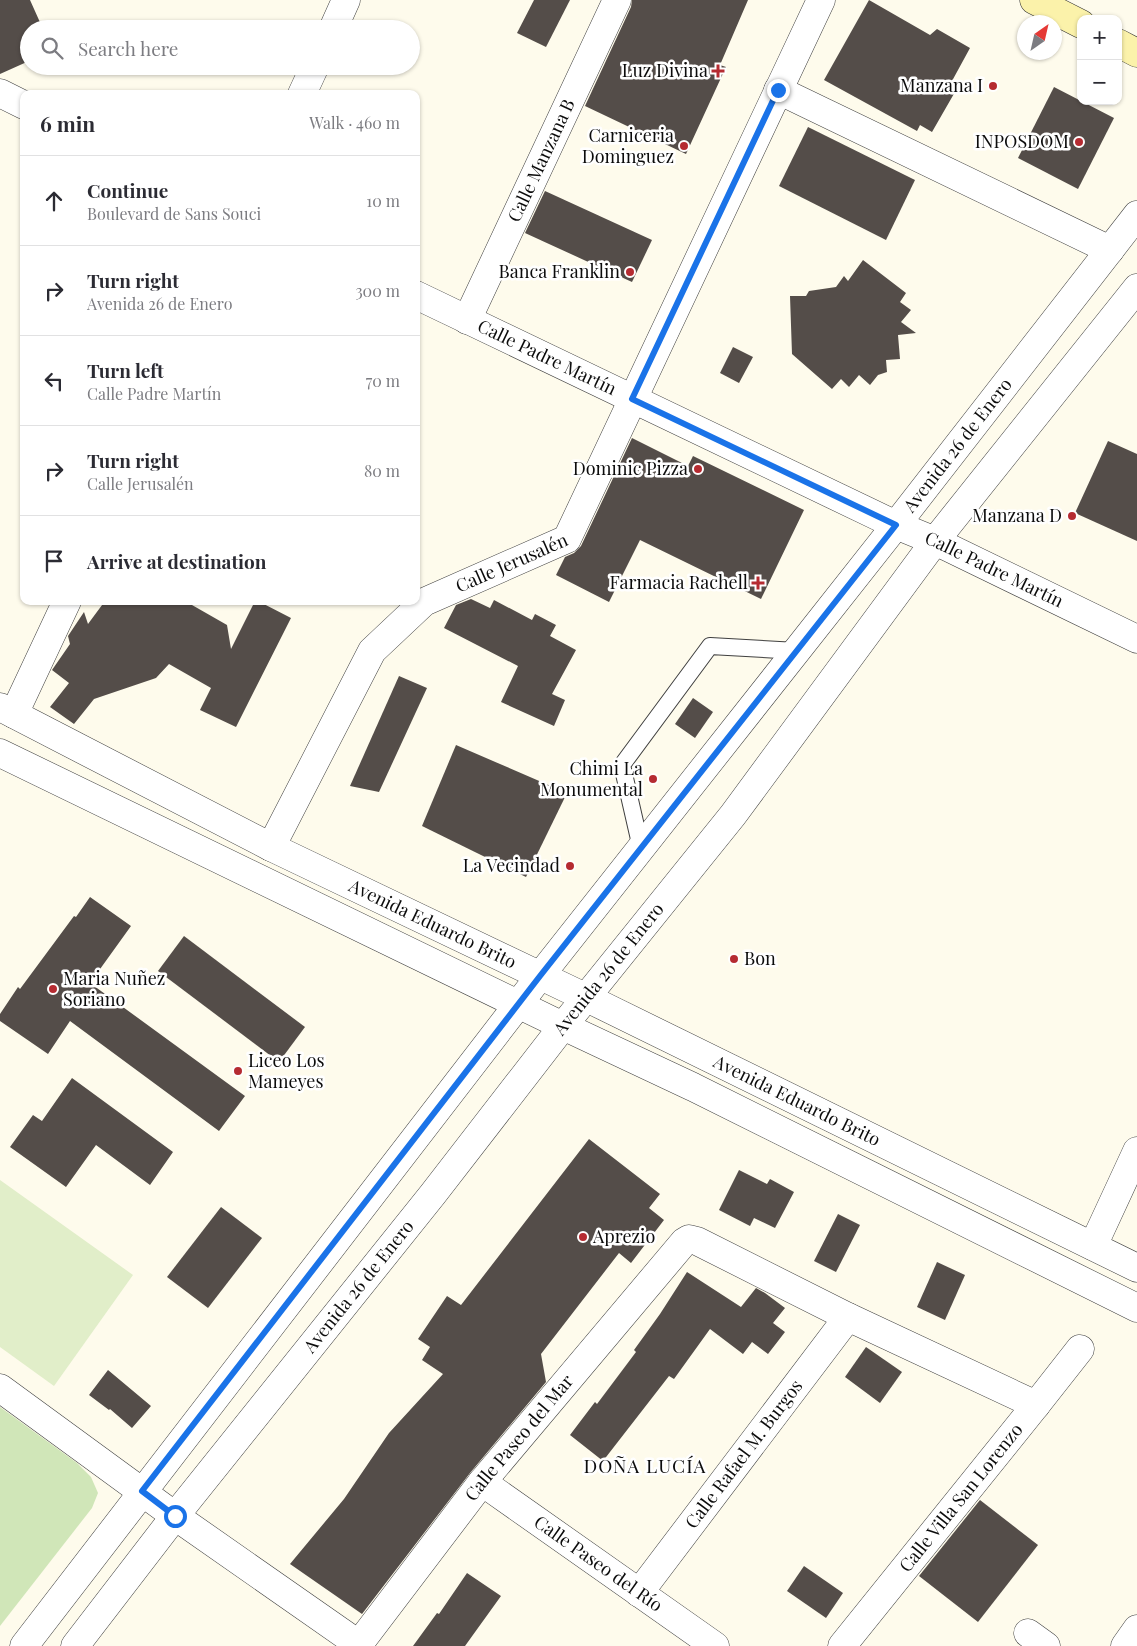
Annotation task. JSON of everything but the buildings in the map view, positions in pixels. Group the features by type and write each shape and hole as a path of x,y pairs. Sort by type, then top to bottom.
{"main road":[{"path":"1034,0 1077,22"},
{"path":"1122,45 1137,53"}],"street":[{"path":"337,20 346,0"},
{"name":"Calle Manzana B","path":"466,320 617,0"},
{"name":"Calle Jerusalén","path":"271,847 372,651 424,602 567,539 821,0"},
{"path":"304,90 311,75"},
{"path":"778,90 1110,250"},
{"path":"0,93 20,103"},
{"name":"Avenida 26 de Enero","path":"24,1646 540,976 896,525 1137,215"},
{"name":"Avenida 26 de Enero","path":"74,1646 175,1516 427,1202 563,1026 733,815 935,540 1137,288"},
{"name":"Calle Padre Martín","path":"420,298 896,525 935,540 1137,640"},
{"path":"7,710 65,605"},
{"name":"Avenida Eduardo Brito","path":"7,710 271,847 587,998 1137,1268"},
{"name":"Avenida Eduardo Brito","path":"0,753 519,1005 693,1087 1137,1308"},
{"path":"1092,1246 1137,1151"},
{"name":"Calle Paseo del Mar","path":"360,1645 482,1482 684,1242 690,1239 697,1241 848,1317"},
{"path":"848,1317 1036,1405"},
{"name":"Calle Rafael M. Burgos","path":"639,1593 848,1317"},
{"name":"Calle Villa San Lorenzo","path":"842,1646 1080,1349"},
{"path":"0,1388 175,1516 360,1645"},
{"name":"Calle Paseo del Río","path":"482,1482 715,1646"},
{"path":"1125,1646 1137,1629"}],"lane":[{"path":"641,848 622,764 710,646 797,651"}],"green space":[{"path":"0,1180 133,1275 54,1386 0,1347"},
{"path":"0,1407 77,1463 91,1477 98,1493 92,1508 0,1626"}],"place":[{"name":"Luz Divina","path":"718,71"},
{"name":"Manzana I","path":"993,86"},
{"name":"INPOSDOM","path":"1079,142"},
{"name":"Carniceria Dominguez","path":"684,146"},
{"name":"Banca Franklin","path":"630,272"},
{"name":"Dominic Pizza","path":"698,469"},
{"name":"Manzana D","path":"1072,516"},
{"name":"Farmacia Rachell","path":"758,583"},
{"name":"Chimi La Monumental","path":"653,779"},
{"name":"La Vecindad","path":"570,866"},
{"name":"Bon","path":"734,959"},
{"name":"Maria Nuñez Soriano","path":"53,989"},
{"name":"Liceo Los Mameyes","path":"238,1071"},
{"name":"Aprezio","path":"583,1237"}],"district":[{"name":"DOÑA LUCÍA","path":"645,1466"}],"route":[{"path":"175,1516 142,1491 540,976 896,525 632,399 778,90"}]}
